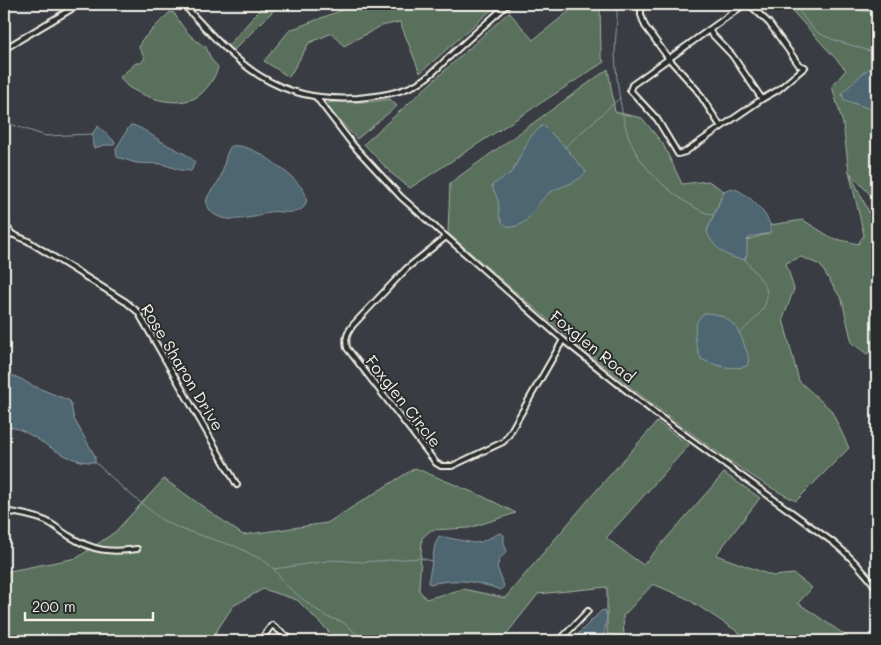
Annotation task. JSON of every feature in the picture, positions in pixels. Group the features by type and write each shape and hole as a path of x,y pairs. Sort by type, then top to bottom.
{"street":[{"path":"4,50 80,4"},
{"path":"183,4 213,35 261,78 290,90 316,97 336,99 364,97 414,86 423,81 508,4"},
{"path":"641,4 642,20 668,59 696,90 721,127"},
{"path":"747,4 754,7 769,23 799,65 805,67 778,90 685,152 678,154 657,119 630,90 635,82 668,59 747,4"},
{"path":"709,31 732,55 762,100"},
{"name":"Foxglen Road","path":"316,97 353,145 401,197 563,340 656,414 834,543 851,558 877,589"},
{"name":"Rose Sharon Drive","path":"4,223 12,234 120,298 138,312 237,485"},
{"path":"4,238 12,234"},
{"name":"Foxglen Circle","path":"446,237 407,268 353,325 345,341 347,348 436,463 441,466 452,466 502,442 508,436 563,340"},
{"path":"4,511 23,514 45,521 82,544 96,549 120,551 137,549"},
{"path":"559,641 588,611"},
{"path":"260,641 272,625 293,641"}],"green space":[{"path":"265,4 280,4 231,53 226,48"},
{"path":"358,4 498,4 420,73 400,22 381,26 344,46 332,33 309,43 289,77 264,61 290,30"},
{"path":"576,4 600,4 601,56 604,62 410,188 392,174 364,144 509,12 533,40"},
{"path":"786,4 877,4 877,202 850,173 877,229 877,348 867,354 852,343 842,300 820,265 801,257 786,263 794,289 783,319 799,381 831,410 849,448 796,501 744,470 662,411 569,337 448,233 450,183 608,69 615,112 642,118 663,144 682,184 708,181 724,191 707,231 746,244 747,240 770,233 770,225 803,220 832,238 858,244 864,235 849,171 843,124 832,86 846,70"},
{"path":"170,12 174,13 191,36 206,47 211,59 218,67 215,76 206,89 195,98 187,101 171,102 145,95 129,87 120,77 136,63 141,63 145,58 139,48 141,41"},
{"path":"390,99 397,106 357,139 324,104 334,102 370,102"},
{"path":"657,422 689,445 606,538 643,565 724,473 760,498 716,555 773,576 794,574 812,588 798,603 848,637 846,641 752,641 686,598 653,584 623,616 624,636 607,634 607,587 538,594 504,637 504,641 338,641 297,600 263,589 233,606 210,641 4,641 4,572 77,558 115,532 164,479 243,535 327,523 415,468 484,497 516,513 469,528 431,530 422,538 419,590 426,599 463,589 505,598"}],"water":[{"path":"844,4 877,4 877,13 858,10"},
{"path":"877,64 877,111 844,100 842,93 863,73"},
{"path":"132,125 184,153 195,162 191,171 180,170 162,164 136,163 117,157 116,149"},
{"path":"543,125 586,172 578,180 549,193 527,219 516,226 509,227 502,222 498,201 492,185 512,172 531,136"},
{"path":"98,126 115,142 114,145 94,148 92,134"},
{"path":"231,146 251,149 271,160 290,176 300,185 306,195 305,205 302,209 294,212 268,212 259,216 238,219 216,216 206,202 220,178"},
{"path":"731,188 744,194 758,206 768,220 770,227 770,233 750,237 747,240 745,259 727,255 716,247 707,231 724,191"},
{"path":"705,313 726,318 736,327 748,354 747,366 736,368 723,367 701,359 695,334 697,322"},
{"path":"4,372 70,401 74,419 95,456 95,462 75,460 23,431 4,426"},
{"path":"500,533 504,535 507,552 500,558 497,567 504,586 501,590 466,581 428,583 435,545 439,536 474,543 481,542"},
{"path":"605,610 607,617 603,641 571,641 601,611"}],"waterway":[{"path":"617,4 615,53 620,102 633,147 648,169 667,188 683,200 713,215"},
{"path":"794,4 817,32 831,39 877,54"},
{"path":"565,147 620,98"},
{"path":"4,122 46,136 92,134"},
{"path":"740,333 758,316 766,303 767,296 762,281 745,259"},
{"path":"95,462 162,520 181,529 237,547 266,562 287,586 309,604 327,617 343,622 365,641"},
{"path":"274,569 333,560 362,562 420,558 432,561"}]}
